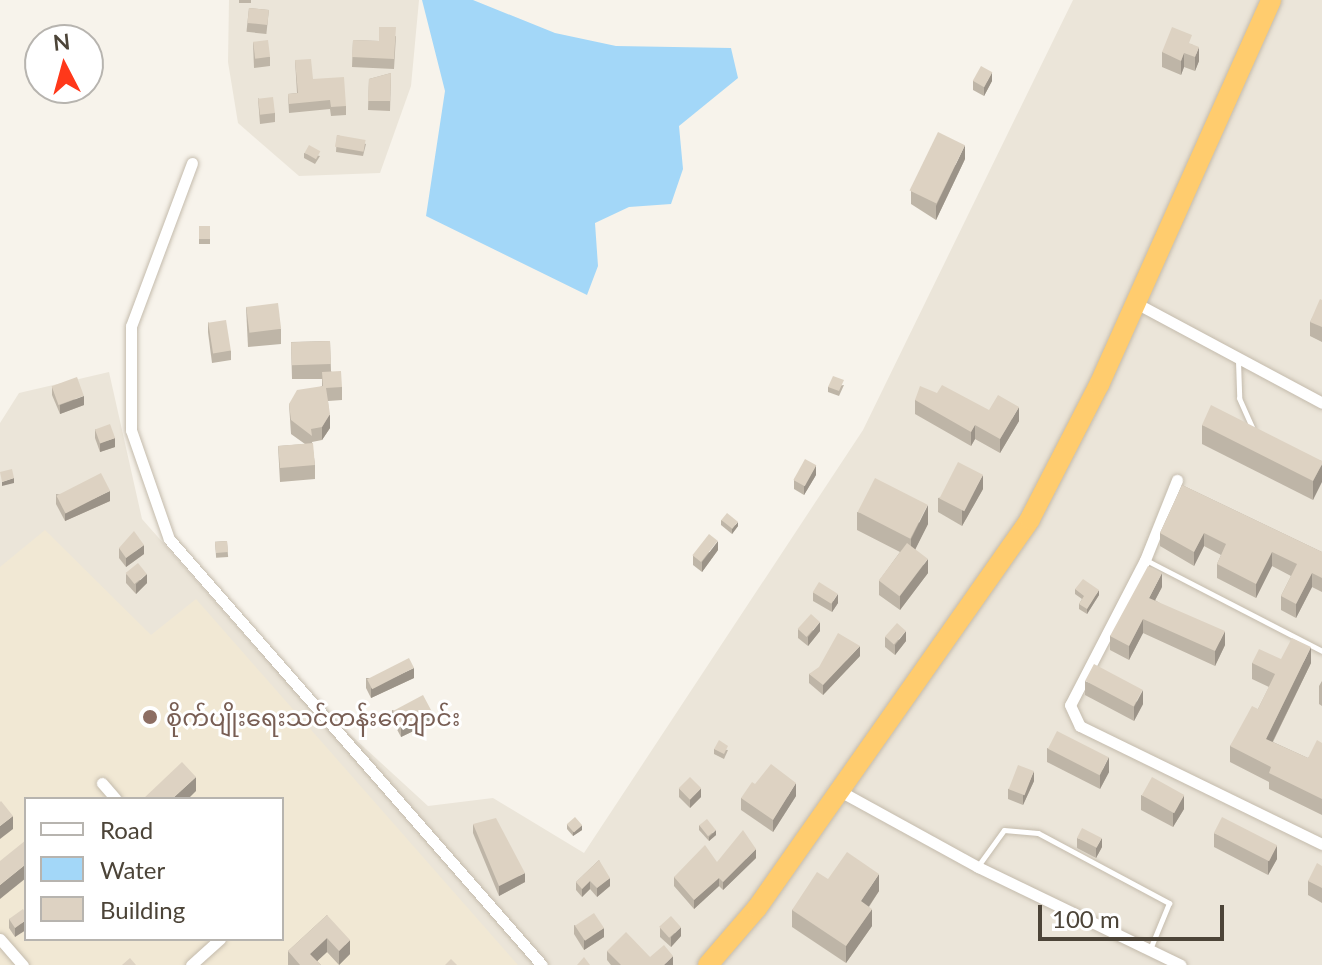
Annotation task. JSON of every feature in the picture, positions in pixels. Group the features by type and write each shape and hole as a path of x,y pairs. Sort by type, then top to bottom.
{"highway":[{"path":"708,965 757,908 1030,519 1099,385 1133,302 1271,0"}],"street":[{"path":"192,163 131,326 131,430 169,539 542,965"},
{"path":"1133,302 1238,361 1322,403"},
{"path":"1177,480 1145,560 1070,705 1080,726 1322,844"},
{"path":"102,783 114,797"},
{"path":"838,790 978,867 1181,965"},
{"path":"0,939 23,965"},
{"path":"191,965 218,941"}],"lane":[{"path":"1238,361 1239,398 1246,420 1259,436"},
{"path":"1145,560 1322,651"},
{"path":"978,867 1004,830 1038,833 1169,903 1150,949"}],"shaded area":[{"path":"229,0 419,0 411,86 380,173 299,176 238,123 228,62"},
{"path":"1073,0 1322,0 1322,965 0,965 0,423 19,393 109,372 142,519 256,648 428,806 493,798 584,853 863,430"},
{"name":"စိုက်ပျိုးရေးသင်တန်းကျောင်း","path":"45,530 151,635 196,599 518,965 0,965 0,567"}],"water":[{"path":"422,0 473,0 555,33 616,46 731,48 738,78 679,126 683,169 671,204 629,207 595,223 598,266 587,295 426,216 445,91"}],"building":[{"path":"249,8 269,10 267,25 247,23"},
{"path":"379,27 396,27 394,59 352,57 353,40 379,41"},
{"path":"1172,27 1192,35 1189,43 1199,47 1195,57 1184,53 1181,61 1162,52"},
{"path":"268,40 270,57 255,59 253,42"},
{"path":"311,59 313,79 344,77 346,106 331,107 330,100 289,104 288,94 298,93 295,60"},
{"path":"981,66 992,72 984,87 973,81"},
{"path":"391,73 390,101 368,101 369,79"},
{"path":"273,97 275,113 260,115 258,99"},
{"path":"938,132 965,145 936,204 910,190"},
{"path":"337,135 366,140 363,152 335,147"},
{"path":"309,145 320,151 316,159 305,153"},
{"path":"199,226 210,226 210,239 199,239"},
{"path":"1322,300 1322,327 1310,322"},
{"path":"278,303 281,329 249,333 246,307"},
{"path":"226,320 231,351 213,353 208,323"},
{"path":"330,341 331,364 292,365 291,342"},
{"path":"341,371 342,387 326,388 330,414 322,427 311,429 312,436 291,420 289,404 297,390 323,386 322,372"},
{"path":"833,376 844,380 839,391 828,387"},
{"path":"77,377 84,396 58,405 52,386"},
{"path":"942,385 989,410 998,395 1019,407 1000,439 975,425 971,432 915,400 920,386 937,393"},
{"path":"1211,405 1322,461 1313,481 1202,425"},
{"path":"110,424 115,438 100,444 95,429"},
{"path":"313,443 315,465 280,468 278,446"},
{"path":"805,459 816,465 805,486 793,480"},
{"path":"958,462 983,475 964,511 939,499"},
{"path":"12,469 14,478 2,482 0,472"},
{"path":"101,473 110,491 66,514 56,496"},
{"path":"875,478 928,505 910,539 858,512"},
{"path":"1182,485 1322,552 1322,578 1312,573 1296,604 1281,596 1297,564 1272,552 1256,584 1217,564 1226,544 1204,533 1194,552 1160,533"},
{"path":"727,513 738,522 732,529 721,520"},
{"path":"134,531 144,545 126,558 119,548"},
{"path":"709,534 718,541 701,562 692,555"},
{"path":"227,541 228,552 216,553 215,542"},
{"path":"907,543 928,559 899,596 879,581"},
{"path":"138,563 147,574 134,584 126,573"},
{"path":"1148,566 1162,573 1149,598 1225,631 1215,651 1143,619 1129,646 1110,636"},
{"path":"1083,579 1099,590 1087,609 1079,604 1084,596 1075,589"},
{"path":"819,582 838,594 831,604 813,592"},
{"path":"811,614 820,622 807,637 798,629"},
{"path":"897,623 906,631 894,644 885,636"},
{"path":"838,633 860,646 823,685 809,674 819,667"},
{"path":"1292,638 1311,647 1266,739 1308,758 1317,740 1322,743 1322,799 1269,773 1271,767 1230,746 1252,706 1258,709 1275,674 1252,663 1259,649 1281,659"},
{"path":"409,658 414,668 372,689 367,679"},
{"path":"1094,664 1143,690 1134,707 1085,681"},
{"path":"423,695 432,712 402,728 393,711"},
{"path":"1057,731 1109,757 1100,775 1048,749"},
{"path":"719,740 728,746 724,754 714,749"},
{"path":"182,762 196,777 174,797 145,797"},
{"path":"771,764 796,783 773,820 741,798"},
{"path":"1018,765 1034,771 1025,795 1009,789"},
{"path":"690,777 701,788 690,800 679,788"},
{"path":"1152,777 1184,795 1174,813 1142,795"},
{"path":"0,802 13,816 0,826"},
{"path":"575,817 582,825 574,833 567,824"},
{"path":"1222,817 1277,845 1269,861 1214,833"},
{"path":"496,818 525,873 499,886 473,824"},
{"path":"707,819 716,830 708,836 699,825"},
{"path":"1082,828 1102,838 1097,848 1077,838"},
{"path":"743,830 756,849 723,882 719,878 694,900 674,877 705,845 717,862"},
{"path":"24,842 24,866 0,885 0,861"},
{"path":"847,852 879,874 861,901 872,909 846,946 792,910 817,872 828,879"},
{"path":"599,860 610,878 597,888 590,881 582,889 576,882"},
{"path":"1317,863 1322,866 1322,888 1308,881"},
{"path":"23,909 24,921 15,928 9,919"},
{"path":"594,913 604,928 585,941 575,926"},
{"path":"327,915 350,940 339,951 327,938 310,954 321,965 300,965 288,951"},
{"path":"671,916 681,927 669,938 659,927"},
{"path":"626,932 650,957 664,945 673,956 664,965 621,965 607,951"},
{"path":"584,957 590,965 577,965"},
{"path":"130,958 136,965 122,965"}],"place":[{"name":"စိုက်ပျိုးရေးသင်တန်းကျောင်း","path":"150,717"}]}
